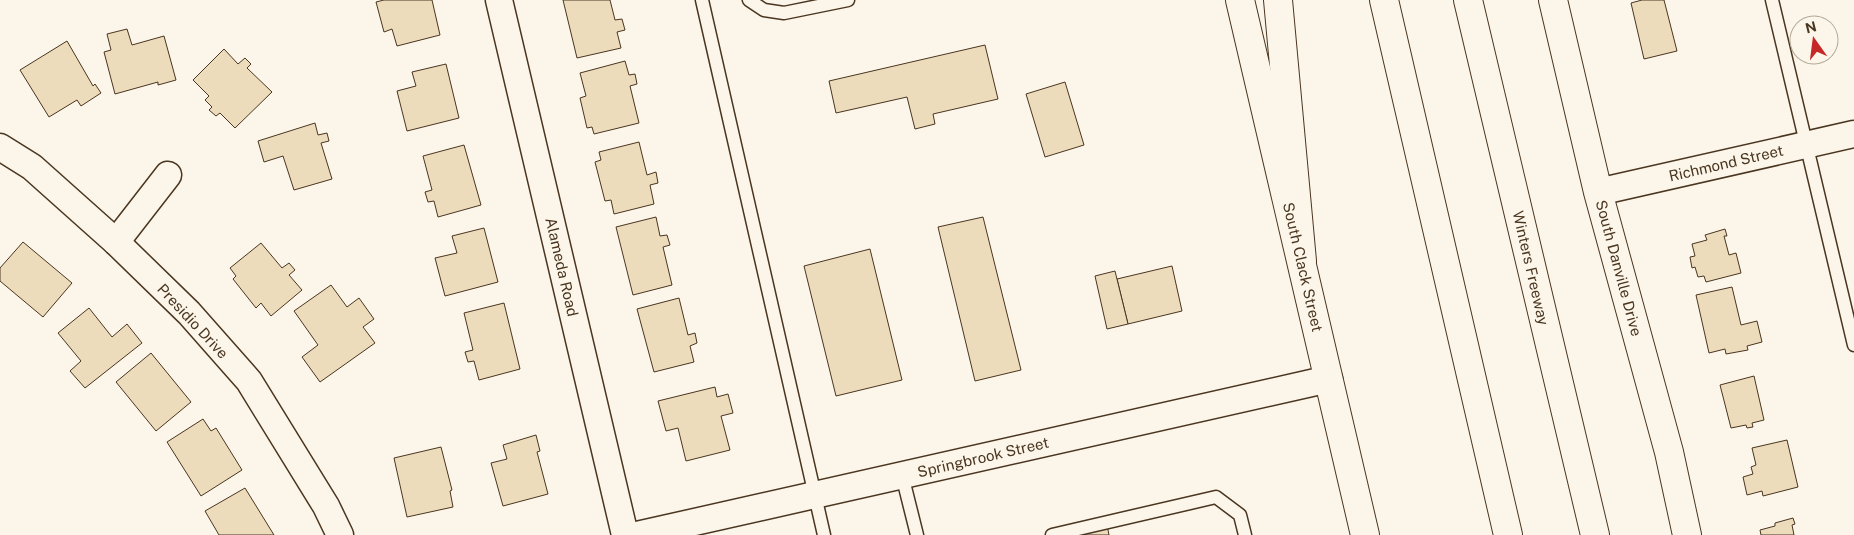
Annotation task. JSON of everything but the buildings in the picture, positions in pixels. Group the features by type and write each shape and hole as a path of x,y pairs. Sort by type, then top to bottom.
{"main road":[{"name":"South Clack Street","path":"1240,0 1365,535"},
{"path":"1278,0 1302,261"},
{"path":"1384,0 1508,535"},
{"name":"Winters Freeway","path":"1468,0 1595,535"},
{"name":"South Danville Drive","path":"1553,0 1598,192 1666,443 1687,535"}],"street":[{"name":"Alameda Road","path":"499,0 625,535"},
{"name":"Richmond Street","path":"1598,192 1854,134"},
{"name":"Presidio Drive","path":"0,147 32,167 116,242 189,313 249,381 326,506 340,535"},
{"path":"116,242 168,175"},
{"name":"Springbrook Street","path":"637,535 1329,379"}],"lane":[{"path":"702,0 824,535"},
{"path":"749,0 764,10 784,13 848,0"},
{"path":"1772,0 1854,345"},
{"path":"902,475 917,535"},
{"path":"1052,535 1216,497 1240,515 1245,535"}]}
